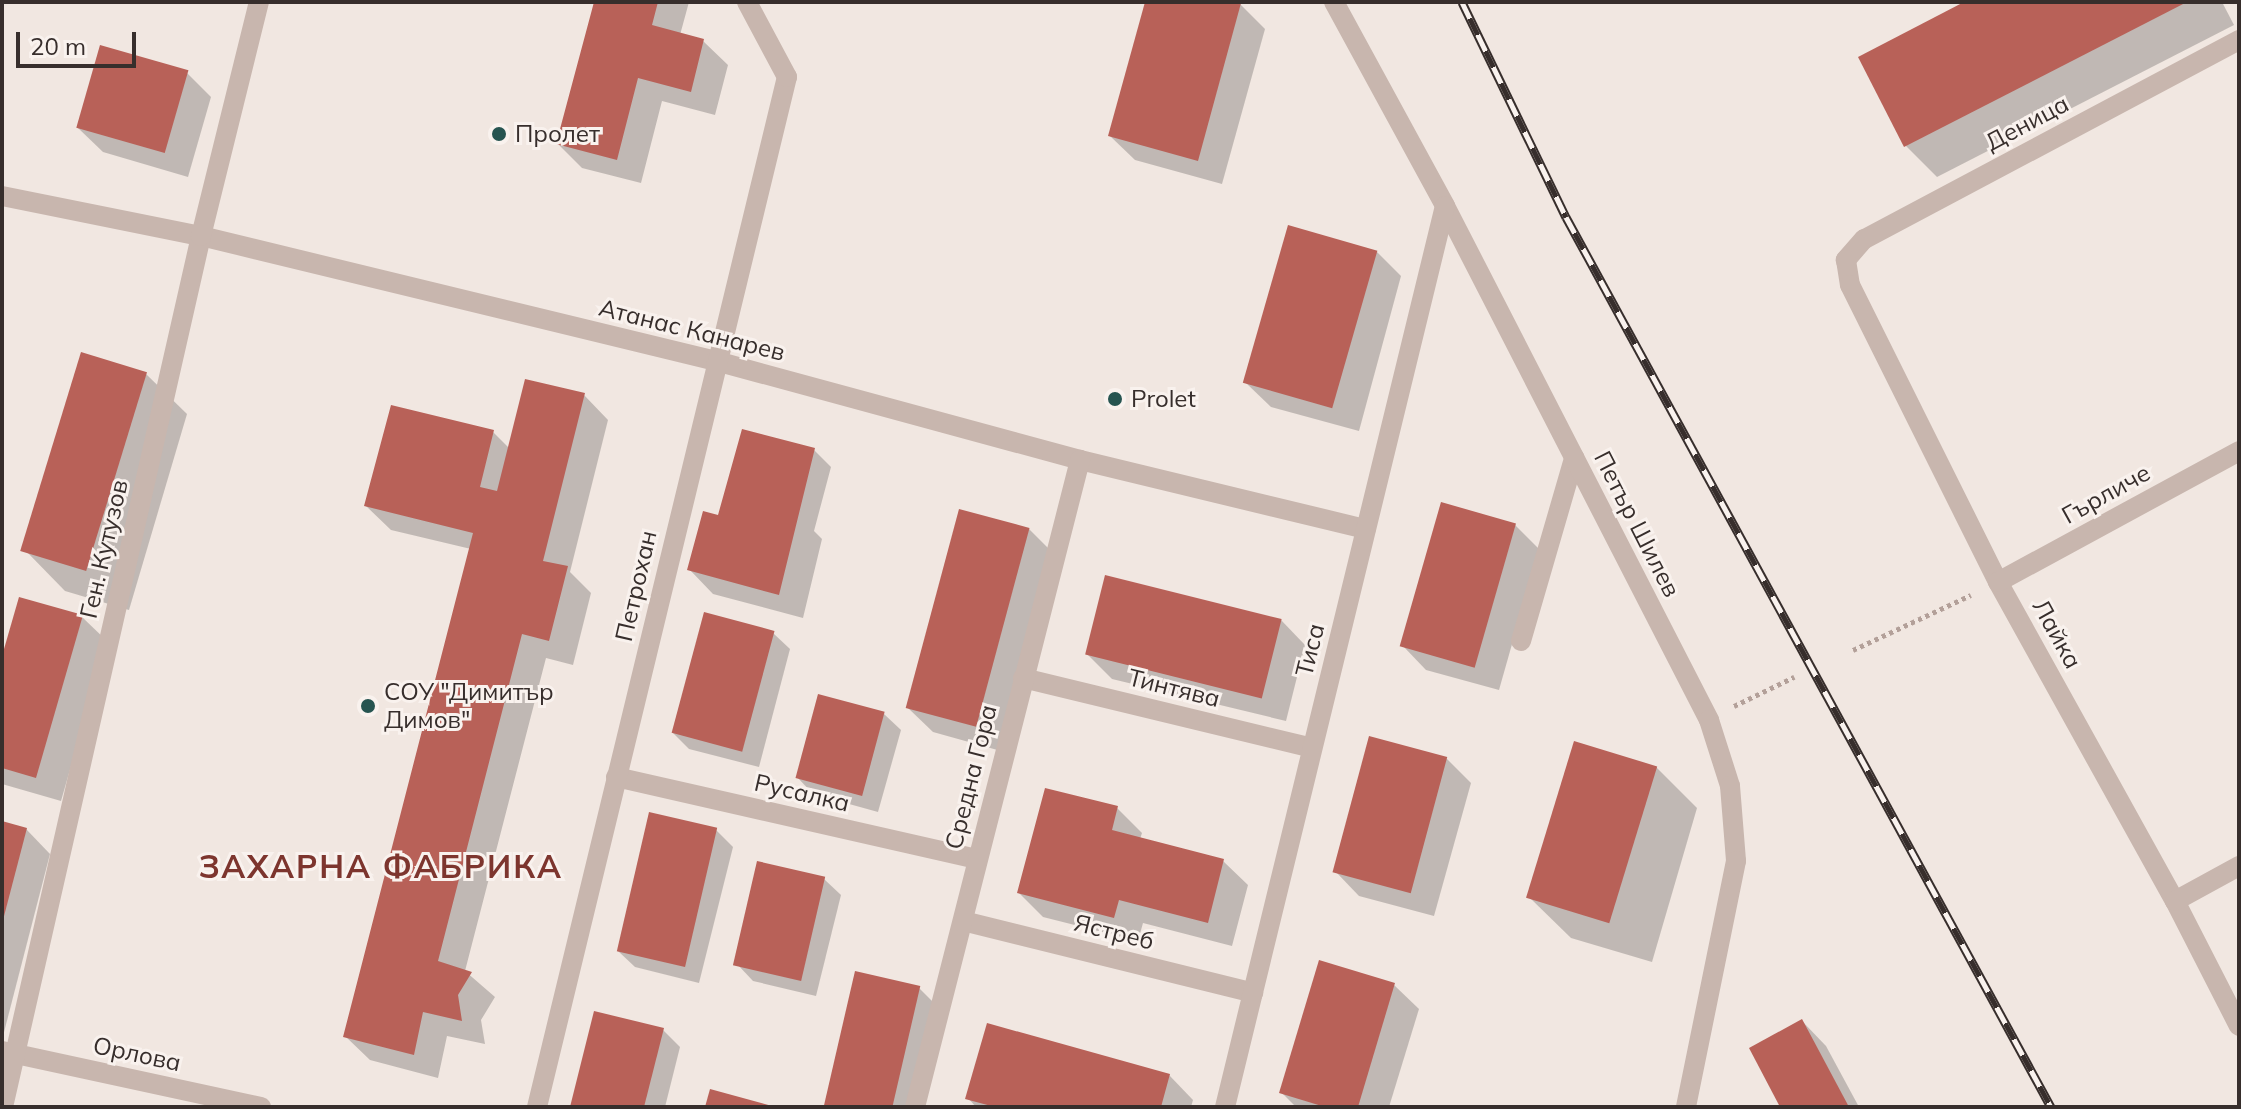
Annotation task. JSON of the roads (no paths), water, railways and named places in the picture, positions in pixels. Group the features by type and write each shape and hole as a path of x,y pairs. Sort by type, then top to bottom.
{"street":[{"name":"Ген. Кутузов","path":"3,1107 10,1053 201,236 259,2"},
{"name":"Петрохан","path":"537,1107 787,77 747,2"},
{"name":"Петър Шилев","path":"1334,2 1445,206 1709,720 1730,786 1736,861 1686,1107"},
{"name":"Деница","path":"1846,260 1864,239 2239,40"},
{"name":"Атанас Канарев","path":"2,196 201,236 716,361 1080,460 1366,529"},
{"name":"Тиса","path":"1225,1107 1445,206"},
{"name":"Лайка","path":"1846,260 1850,285 1998,582 2175,901 2239,1026"},
{"name":"Гърличе","path":"1998,582 2239,451"},
{"path":"1521,641 1574,458"},
{"name":"Средна Гора","path":"915,1107 1080,460"},
{"name":"Тинтява","path":"1023,678 1312,748"},
{"name":"Русалка","path":"616,777 977,859"},
{"path":"2175,901 2239,866"},
{"name":"Ястреб","path":"963,921 1253,993"},
{"name":"Орлова","path":"10,1053 214,1102 261,1107"}],"railway":[{"path":"1462,2 1566,217 2051,1107"}],"place":[{"name":"Пролет","path":"499,134"},
{"name":"Prolet","path":"1115,399"},
{"name":"СОУ \"Димитър Димов\"","path":"368,706"}],"district":[{"name":"ЗАХАРНА ФАБРИКА","path":"381,866"}]}
